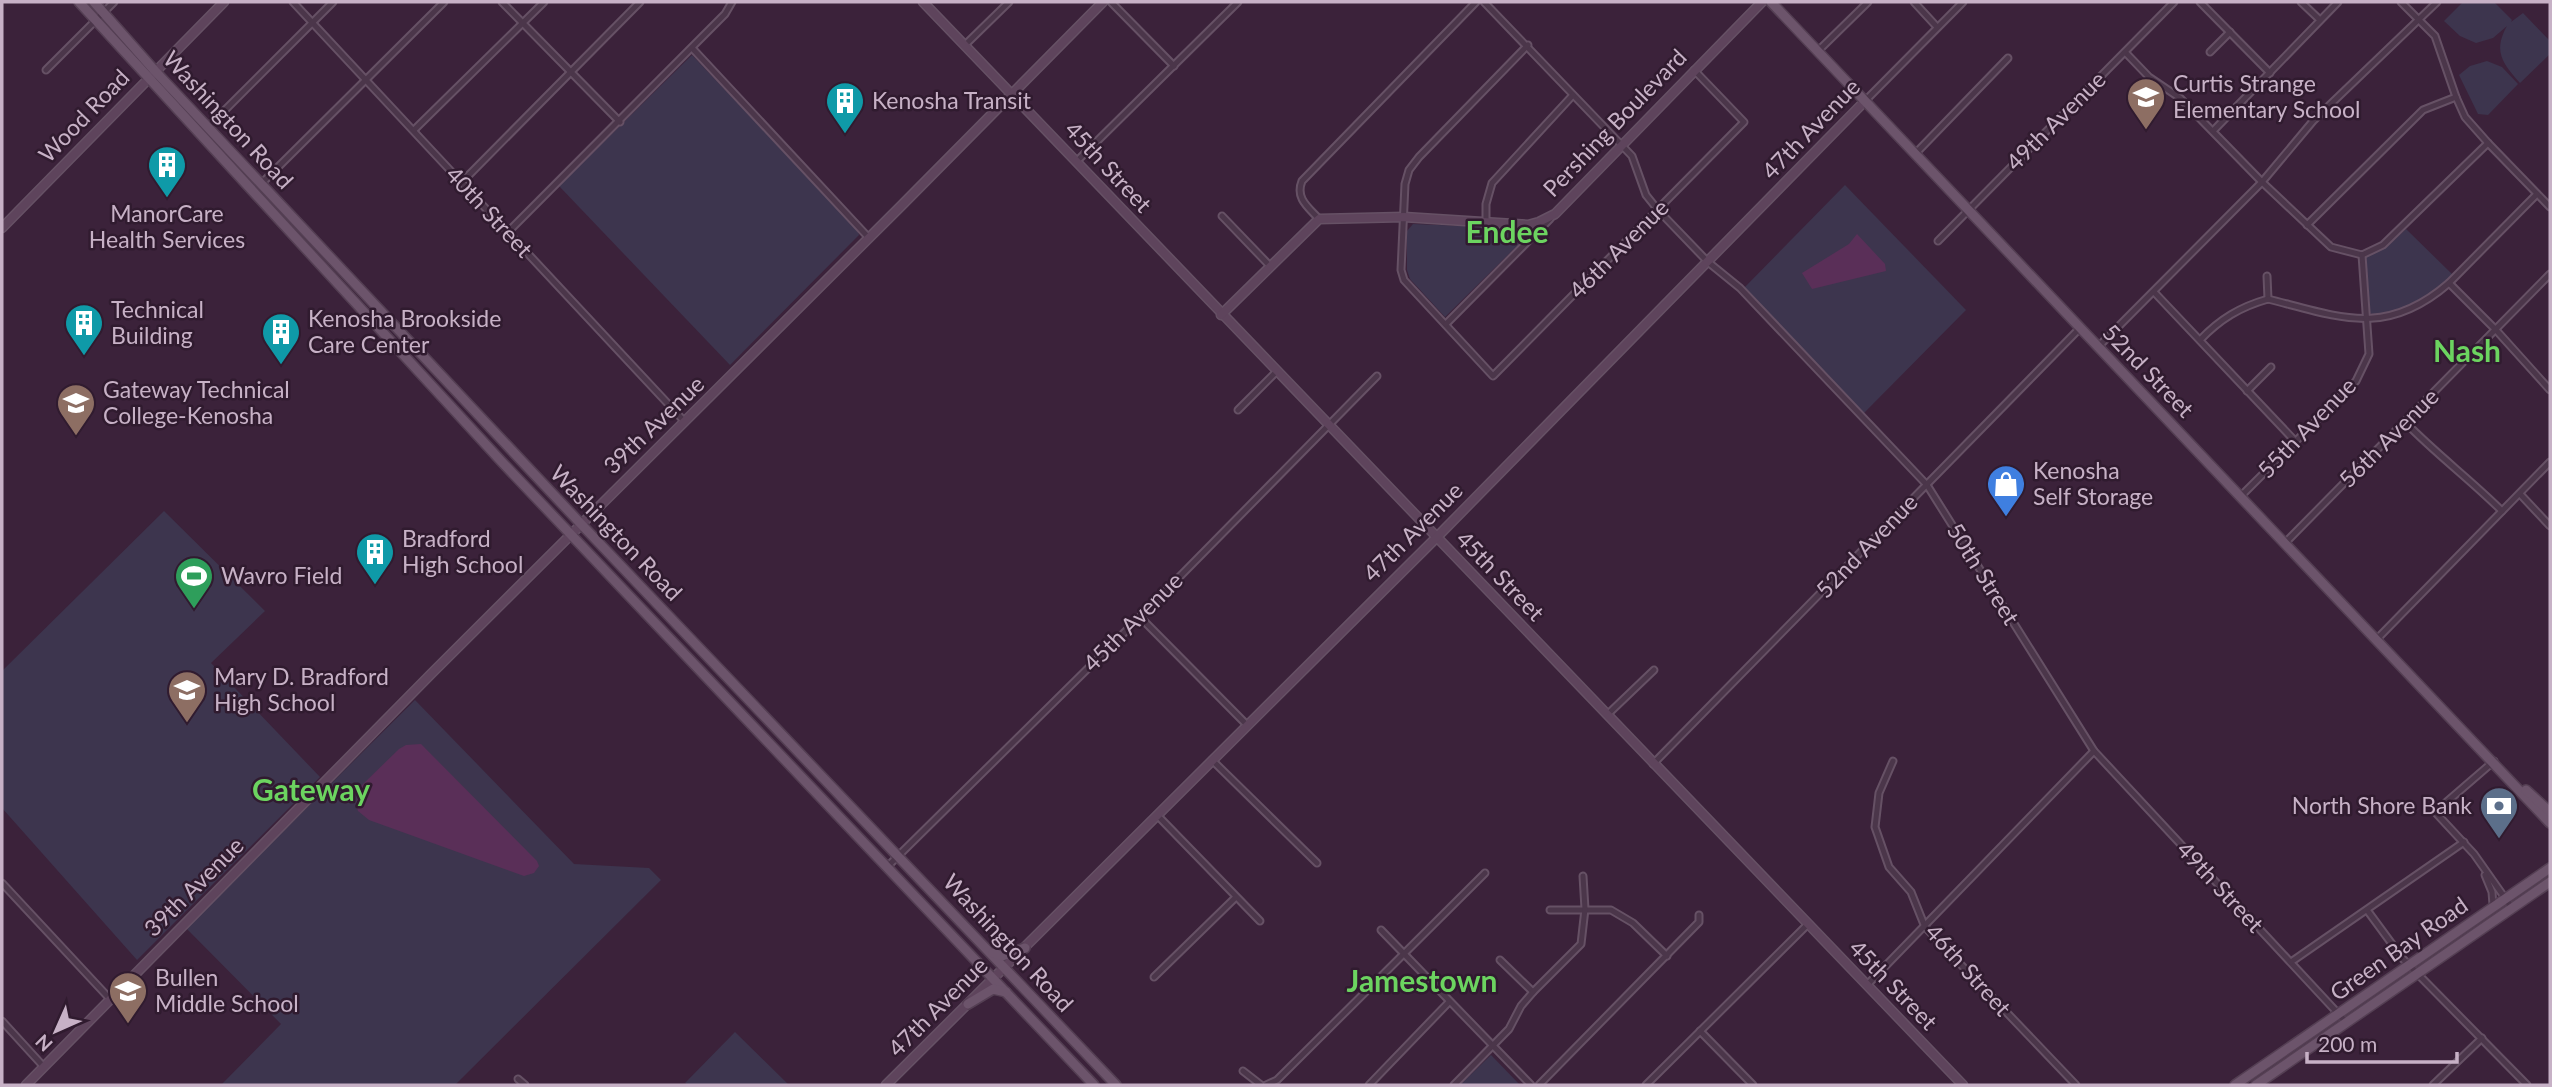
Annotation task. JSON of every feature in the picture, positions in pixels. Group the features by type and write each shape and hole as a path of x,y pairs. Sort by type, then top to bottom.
{"main road":[{"name":"Washington Road","path":"79,2 152,74 258,188 279,218 570,535 1094,1085"},
{"name":"Washington Road","path":"94,2 152,74"},
{"name":"52nd Street","path":"1771,2 2550,823"},
{"name":"Washington Road","path":"258,188 286,210 1116,1085"},
{"path":"279,218 286,210"},
{"path":"501,461 505,457 511,457 529,476 541,481"},
{"name":"52nd Street","path":"2496,764 2550,812"},
{"path":"2528,799 2550,830"},
{"name":"Green Bay Road","path":"2414,969 2493,907 2550,868"},
{"name":"Green Bay Road","path":"2235,1085 2549,884"},
{"path":"990,952 1002,956 1025,948"},
{"path":"968,1004 993,989 1008,993"},
{"name":"Green Bay Road","path":"2256,1085 2343,1018"}],"street":[{"path":"46,70 114,2"},
{"name":"Wood Road","path":"2,229 224,2"},
{"name":"40th Street","path":"293,2 685,422"},
{"path":"204,130 332,2"},
{"path":"258,188 444,2"},
{"path":"502,2 620,122"},
{"path":"414,130 544,2"},
{"path":"462,182 640,2"},
{"path":"508,232 620,122 725,14 732,2"},
{"name":"45th Street","path":"923,2 1963,1085"},
{"path":"965,46 1009,2"},
{"name":"39th Avenue","path":"26,1085 1103,2"},
{"path":"1111,2 1174,66"},
{"path":"1076,162 1238,2"},
{"path":"1221,315 1318,219 1302,200 1298,190 1302,181 1476,2"},
{"path":"1484,2 1632,156 1646,195 1708,262"},
{"name":"Pershing Boulevard","path":"1318,219 1404,216 1528,225 1539,222 1555,214 1762,2"},
{"path":"1818,51 1867,2"},
{"path":"1914,2 1937,27"},
{"name":"47th Avenue","path":"886,1085 1436,538 1963,2"},
{"name":"49th Avenue","path":"1938,241 2175,2"},
{"path":"2200,2 2270,73"},
{"path":"2301,2 2320,20"},
{"path":"2213,131 2338,2"},
{"path":"2401,2 2435,36 2465,117 2550,207"},
{"path":"2098,347 2262,182 2313,121 2437,2"},
{"path":"2210,52 2230,32"},
{"path":"1528,45 1409,170 1405,184 1401,270 1404,279 1446,324 1555,214"},
{"path":"692,48 869,238"},
{"path":"2125,52 2149,77 2180,98 2262,182 2331,247 2362,255 2383,245 2488,143"},
{"path":"1915,154 2008,58"},
{"name":"46th Avenue","path":"1446,324 1493,376 1658,210 1744,121 1694,70"},
{"path":"1486,221 1486,204 1492,183 1573,95"},
{"path":"2307,225 2423,110 2456,97"},
{"path":"2200,340 2216,324 2244,306 2268,299 2328,315 2368,320 2406,310 2449,283 2537,194"},
{"path":"1222,216 1270,267"},
{"name":"55th Avenue","path":"2241,496 2356,381 2369,354 2362,255"},
{"name":"50th Street","path":"1708,262 1740,288 1927,485 2094,751"},
{"name":"56th Avenue","path":"2286,542 2550,274"},
{"path":"2267,276 2268,299"},
{"path":"2449,283 2550,390"},
{"path":"2154,292 2295,442"},
{"name":"52nd Avenue","path":"1653,764 2080,328"},
{"path":"2247,391 2271,367"},
{"path":"1238,410 1276,372"},
{"name":"45th Avenue","path":"888,866 1140,617 1377,376"},
{"path":"2405,422 2502,511"},
{"path":"2377,639 2550,463"},
{"path":"2520,494 2550,526"},
{"path":"1140,617 1247,725"},
{"path":"1607,715 1654,670"},
{"path":"1867,985 2094,751"},
{"name":"49th Street","path":"2094,751 2343,1018"},
{"path":"1212,760 1317,863"},
{"name":"46th Street","path":"1893,761 1879,793 1875,828 1889,866 1911,892 1925,927 2076,1085"},
{"path":"2496,764 2435,812 2464,842 2512,908"},
{"path":"1158,816 1260,921"},
{"path":"2291,962 2464,842"},
{"path":"2483,869 2492,892 2493,907"},
{"path":"1266,1085 1277,1080 1485,873"},
{"path":"1454,1085 1509,1028 1521,1006 1533,992 1581,944 1585,909 1583,876"},
{"path":"2,883 110,999"},
{"path":"1154,977 1235,898"},
{"path":"1550,910 1611,911 1633,923 1667,956"},
{"path":"2367,911 2414,969 2527,1085"},
{"path":"1539,1085 1699,922 1699,915"},
{"path":"1646,1085 1808,924"},
{"path":"1381,930 1531,1085"},
{"path":"1500,960 1533,992"},
{"path":"1369,1085 1449,1002"},
{"path":"2,1021 44,1067"},
{"path":"1700,1031 1753,1085"},
{"path":"2433,1085 2482,1038"},
{"path":"1243,1072 1261,1085"},
{"path":"518,1079 525,1085"}],"shaded area":[{"path":"2463,2 2494,2 2511,22 2523,13 2550,41 2550,54 2520,83 2504,63 2500,50 2507,26 2493,38 2476,43 2460,36 2444,21"},
{"path":"692,55 857,229 859,235 730,365 559,186"},
{"path":"2487,61 2502,67 2518,84 2488,115 2478,114 2459,75 2470,66"},
{"path":"1845,185 1966,310 1864,413 1744,288"},
{"path":"1413,224 1515,228 1523,235 1521,242 1445,317 1410,279 1407,270 1407,231"},
{"path":"2406,229 2453,275 2435,290 2406,307 2373,315 2370,313 2366,256 2387,247"},
{"path":"1857,234 1885,264 1886,271 1812,289 1802,273 1849,244"},
{"path":"164,511 265,611 211,663 320,777 137,960 2,808 2,671"},
{"path":"415,700 574,864 649,868 661,880 455,1085 224,1085 222,1084 281,1024 186,928"},
{"path":"421,744 537,861 539,866 534,873 524,876 369,820 358,811 356,804 360,787 399,749 406,745"},
{"path":"735,1032 789,1085 685,1083"},
{"path":"1491,1055 1520,1085 1460,1085"}],"place":[{"name":"Curtis Strange Elementary School","path":"2146,131"},
{"name":"Kenosha Transit","path":"845,135"},
{"name":"ManorCare Health Services","path":"167,199"},
{"name":"Technical Building","path":"84,357"},
{"name":"Kenosha Brookside Care Center","path":"281,366"},
{"name":"Gateway Technical College-Kenosha","path":"76,437"},
{"name":"Kenosha Self Storage","path":"2006,518"},
{"name":"Bradford High School","path":"375,586"},
{"name":"Wavro Field","path":"194,610"},
{"name":"Mary D. Bradford High School","path":"187,724"},
{"name":"North Shore Bank","path":"2499,840"},
{"name":"Bullen Middle School","path":"128,1025"}],"district":[{"name":"Endee","path":"1507,233"},
{"name":"Nash","path":"2467,352"},
{"name":"Gateway","path":"311,791"},
{"name":"Jamestown","path":"1422,982"}]}
